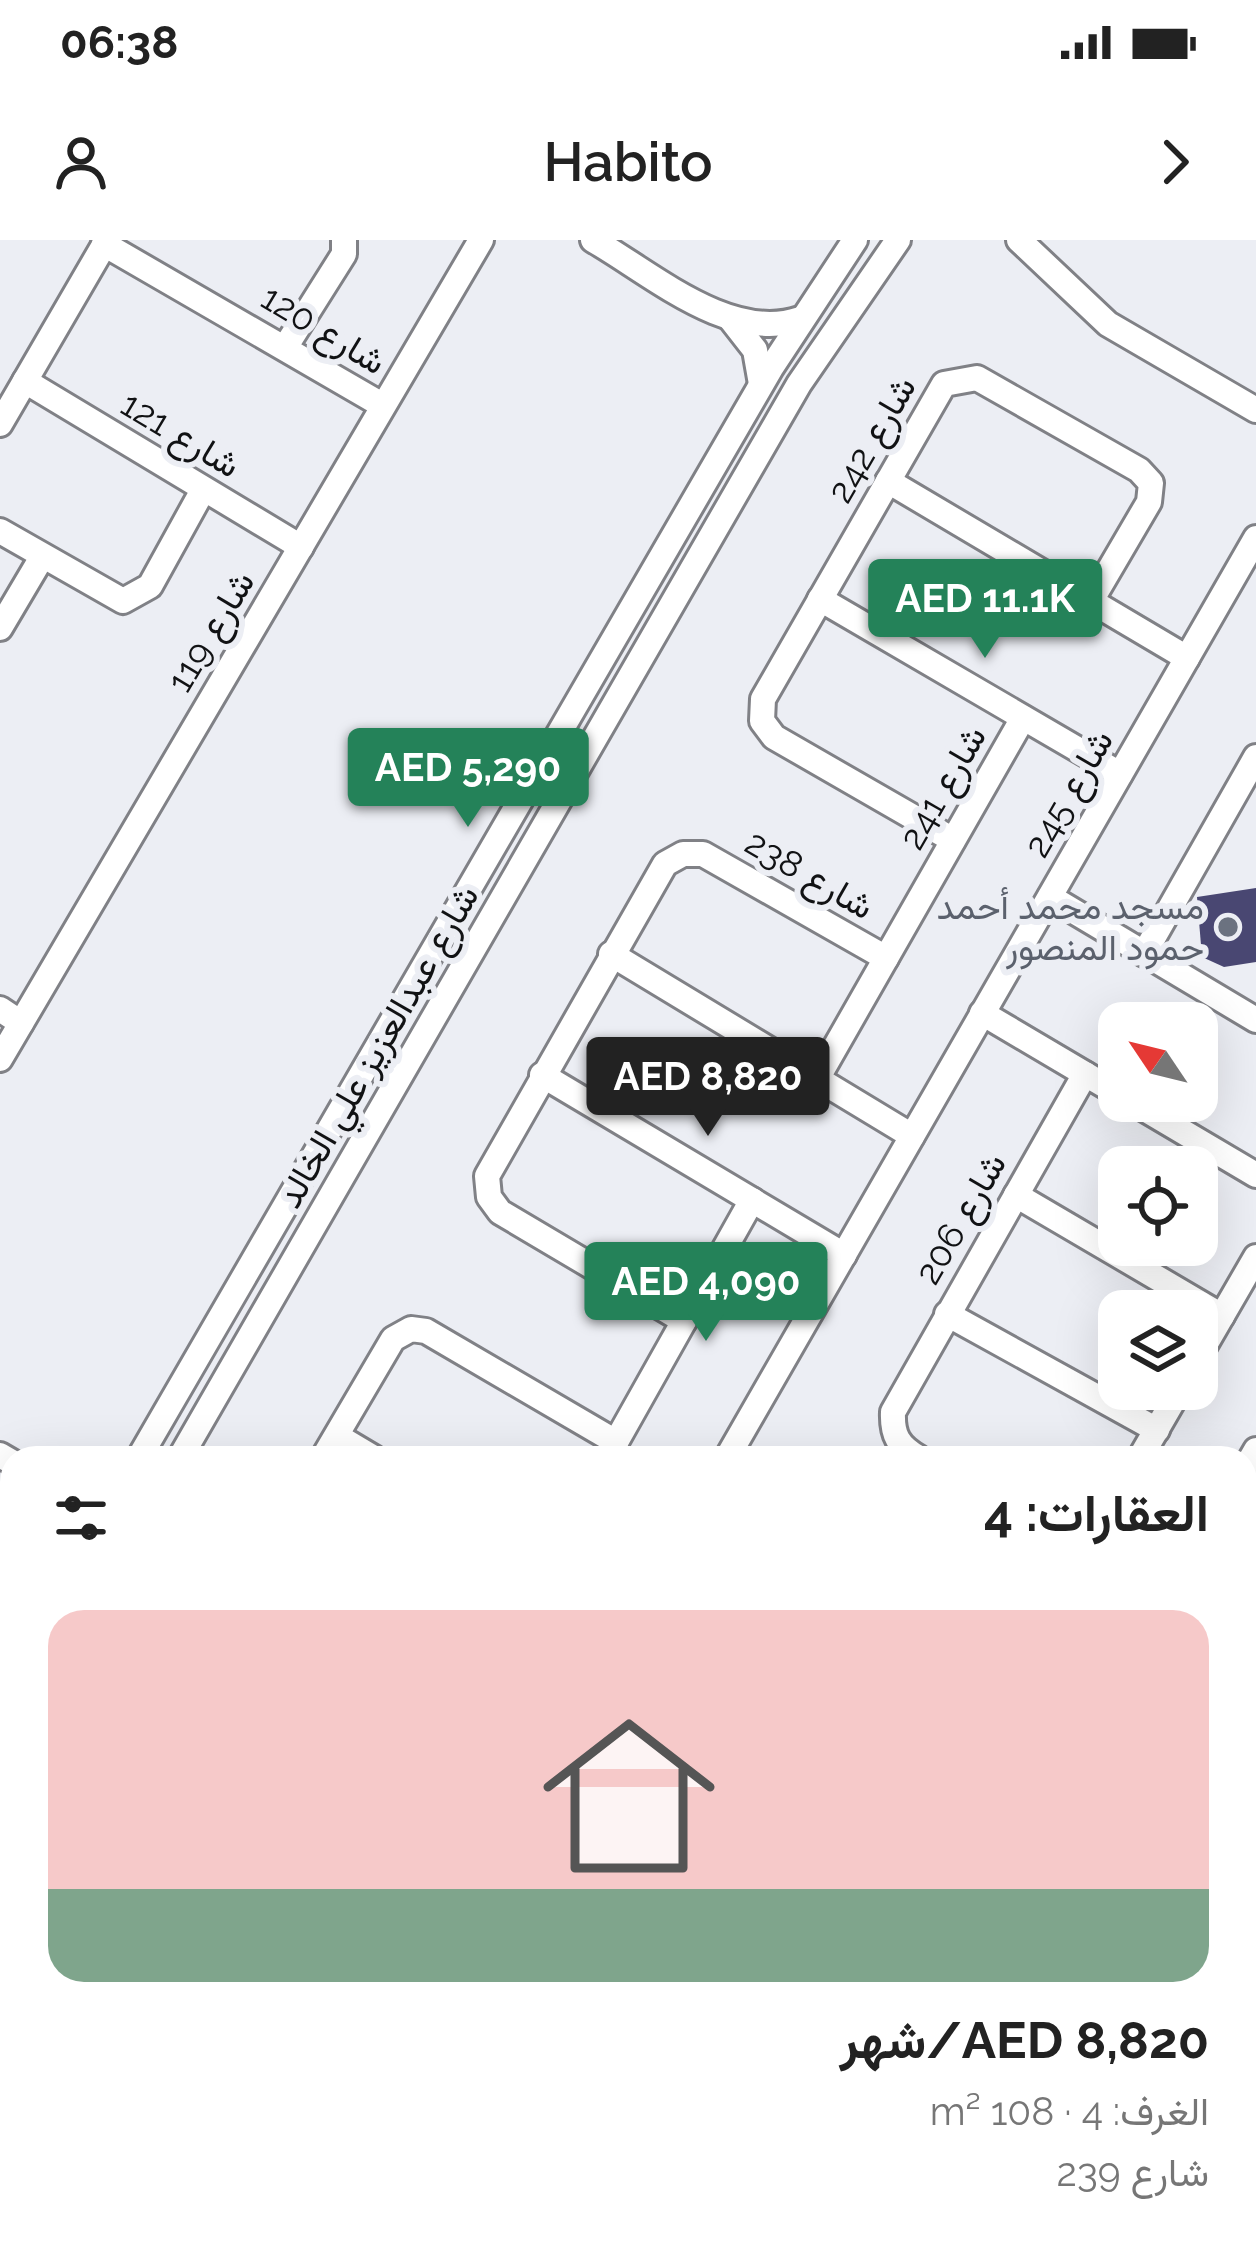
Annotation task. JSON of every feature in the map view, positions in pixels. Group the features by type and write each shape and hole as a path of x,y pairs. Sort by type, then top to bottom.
{"street":[{"path":"286,346 344,254 344,240"},
{"name":"شارع 119","path":"0,1059 10,1016 301,547 481,240"},
{"path":"593,240 730,318 766,326 800,319"},
{"name":"شارع عبدالعزيز علي الخالد","path":"146,1446 761,385 855,240"},
{"name":"شارع عبدالعزيز علي الخالد","path":"187,1446 808,370 898,240"},
{"path":"1019,240 1093,313 1256,410"},
{"path":"0,424 105,242"},
{"name":"شارع 120","path":"105,242 382,405"},
{"path":"730,318 755,350 761,385"},
{"name":"شارع 242","path":"953,840 774,737 761,721 763,699 944,383 977,378 1139,470 1151,483 1149,502 1091,601"},
{"name":"شارع 121","path":"25,381 301,547"},
{"path":"888,481 1187,658"},
{"path":"0,531 123,602 140,596 203,490"},
{"name":"شارع 245","path":"734,1446 1187,658 1248,571 1256,538"},
{"path":"0,628 41,557"},
{"path":"601,732 588,734 581,724 628,643 645,584"},
{"path":"820,599 1120,774"},
{"name":"شارع 241","path":"817,1079 1023,718"},
{"path":"1144,954 1246,799 1256,757"},
{"name":"شارع 238","path":"684,1322 500,1212 489,1197 488,1176 542,1075 665,864 682,854 703,854 886,958"},
{"path":"1050,897 1256,1020"},
{"path":"611,955 912,1136"},
{"path":"982,1013 1098,1082"},
{"path":"312,1231 324,1180 374,1091 370,1078 361,1073"},
{"name":"شارع 206","path":"902,1446 892,1432 893,1412 1085,1074"},
{"path":"542,1075 844,1255"},
{"path":"1166,1122 1256,1175"},
{"path":"1016,1195 1222,1316"},
{"path":"614,1446 752,1201"},
{"path":"1218,1323 1256,1256"},
{"path":"947,1314 1156,1430"},
{"path":"331,1446 393,1340 411,1329 426,1331 606,1446"},
{"path":"1147,1446 1168,1410"}],"building":[{"name":"مسجد محمد أحمد حمود المنصور","path":"1256,888 1256,962 1224,967 1202,957 1197,897"}],"place":[{"name":"مسجد محمد أحمد حمود المنصور","path":"1228,927"}]}
